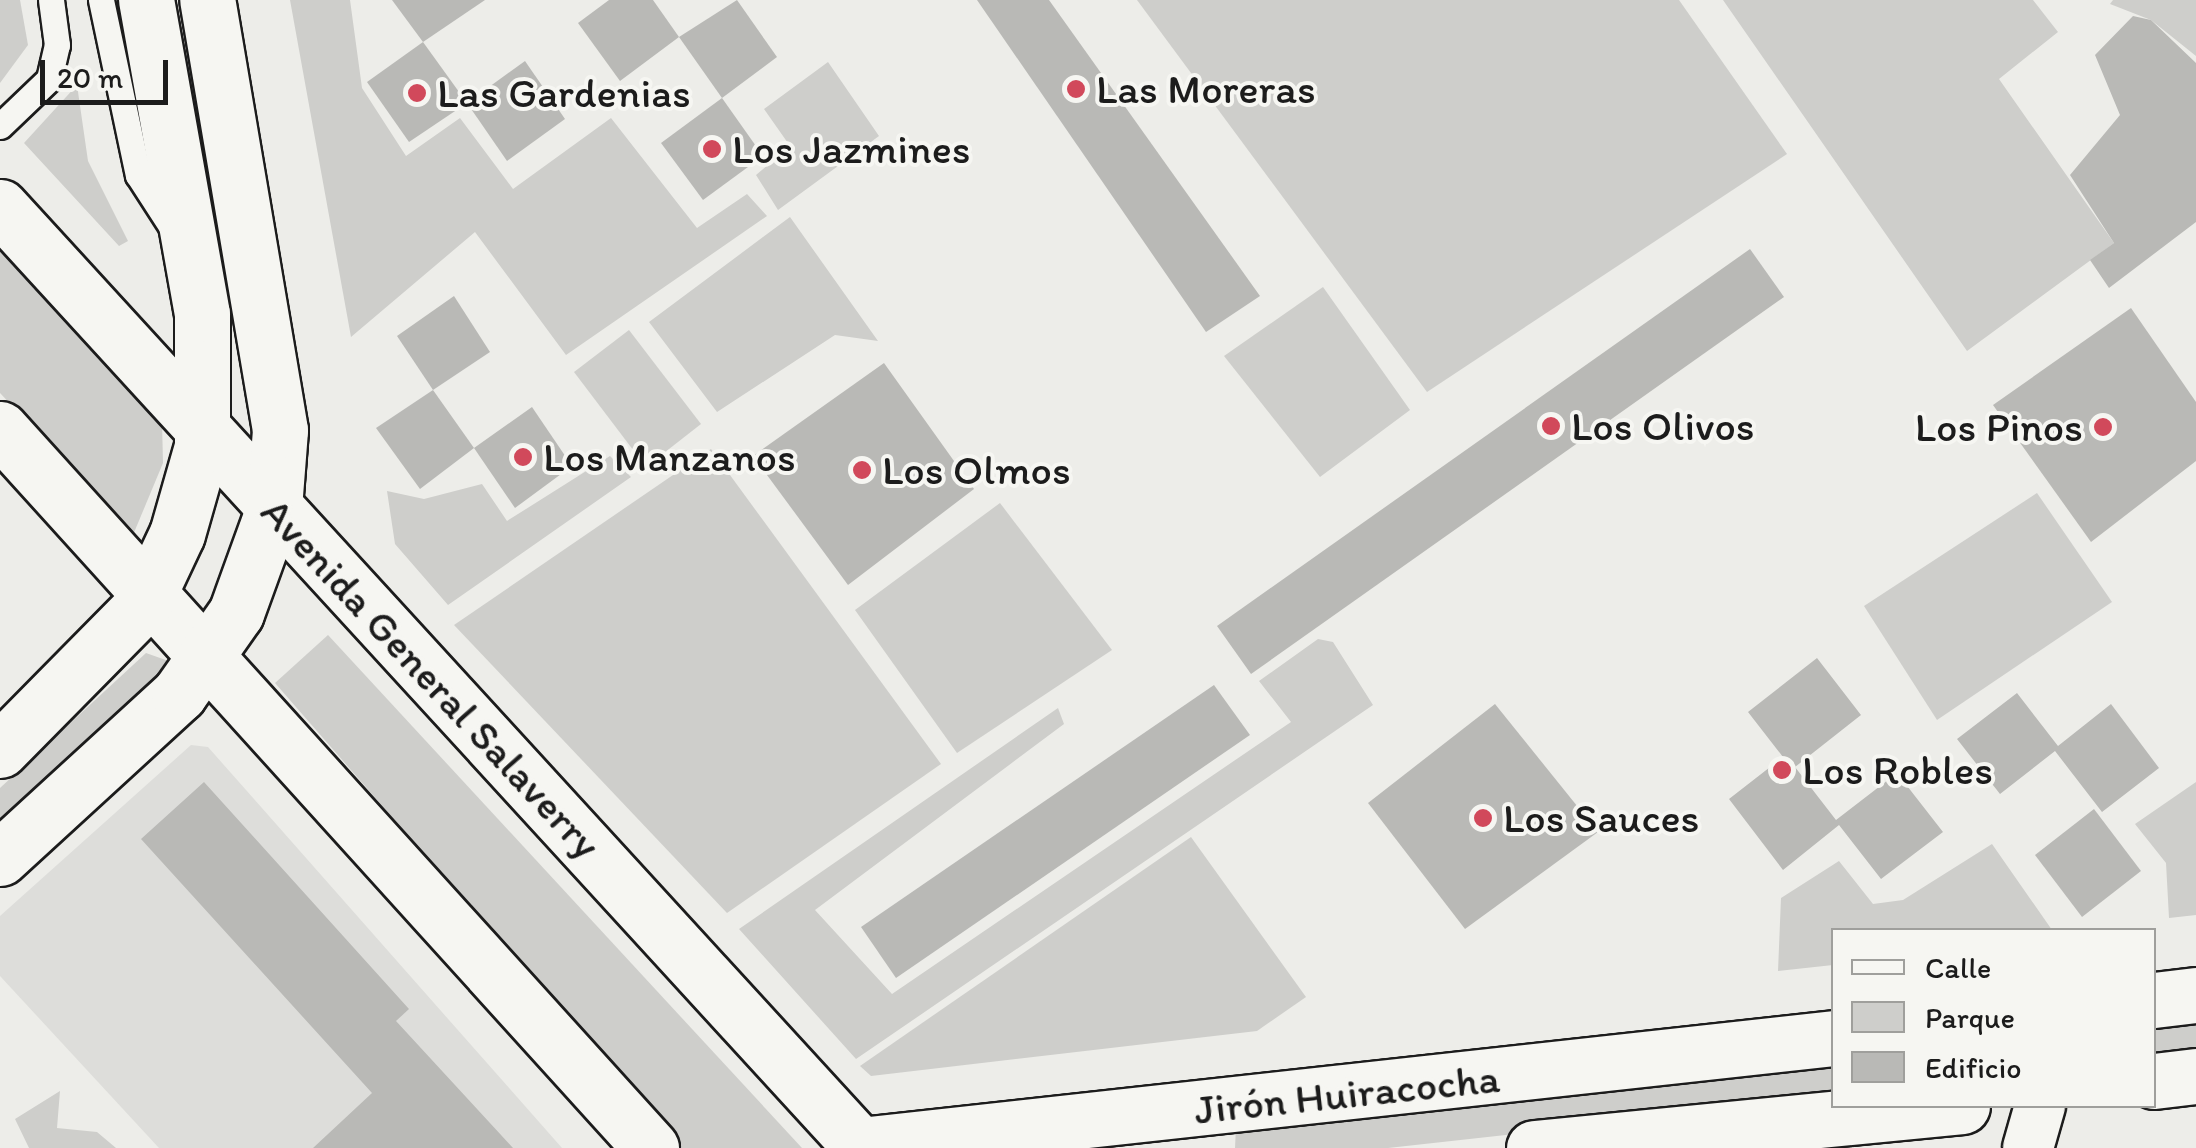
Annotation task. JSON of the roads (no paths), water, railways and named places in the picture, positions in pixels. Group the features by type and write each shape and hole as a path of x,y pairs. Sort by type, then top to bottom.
{"main road":[{"path":"0,750 107,652 151,592 204,432 207,362 193,260 146,0"},
{"path":"0,858 164,709 209,656 248,586 274,508 280,430 207,0"},
{"name":"Avenida General Salaverry","path":"0,207 861,1146"},
{"path":"0,429 651,1148"},
{"path":"2156,1000 2196,994"},
{"name":"Jirón Huiracocha","path":"861,1146 1198,1129 1831,1038"},
{"path":"2156,1081 2196,1076"},
{"name":"Jirón Huiracocha","path":"1534,1148 1942,1108"}],"street":[{"path":"2028,1148 2039,1108"}],"lane":[{"path":"0,126 49,80 57,45 51,0"},
{"path":"101,0 138,175 193,260"}],"place":[{"name":"Las Moreras","path":"1076,89"},
{"name":"Las Gardenias","path":"417,93"},
{"name":"Los Jazmines","path":"712,149"},
{"name":"Los Olivos","path":"1551,426"},
{"name":"Los Pinos","path":"2103,427"},
{"name":"Los Manzanos","path":"523,457"},
{"name":"Los Olmos","path":"862,470"},
{"name":"Los Robles","path":"1782,770"},
{"name":"Los Sauces","path":"1483,818"}]}
